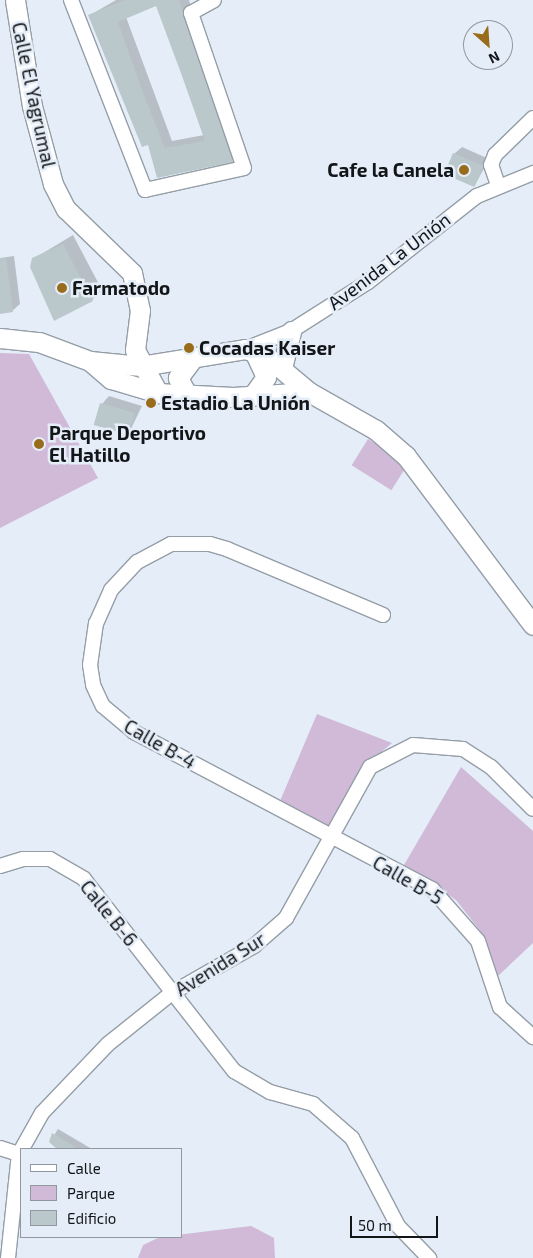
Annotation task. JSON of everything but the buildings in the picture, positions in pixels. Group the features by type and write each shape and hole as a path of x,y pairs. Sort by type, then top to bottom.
{"street":[{"name":"Calle El Yagrumal","path":"15,0 32,106 53,184 66,209 132,273 140,297 135,350 141,366 158,393"},
{"path":"71,0 146,190 244,168 192,13 214,0"},
{"path":"498,185 490,165 494,155 533,118"},
{"name":"Avenida La Unión","path":"0,338 39,342 90,361 141,366 191,361 250,350 291,331 368,282 455,212 498,185 533,173"},
{"path":"282,368 291,331"},
{"path":"250,350 282,368 309,392 376,430 406,456 533,625"},
{"path":"250,350 266,377 252,395"},
{"name":"Avenida La Unión","path":"90,361 111,379 158,393 188,396 309,392"},
{"path":"188,396 178,378 191,361"},
{"name":"Calle B-4","path":"331,837 117,719 103,706 93,684 90,665 96,623 111,590 137,562 171,544 188,543 226,548 383,616"},
{"name":"Avenida Sur","path":"22,1148 42,1113 74,1075 172,993 273,931 297,901 370,766 413,745 477,754 533,809"},
{"name":"Calle B-5","path":"331,837 432,889 449,904 478,941 500,1007 533,1037"},
{"name":"Calle B-6","path":"0,866 23,859 50,859 84,879 172,993"},
{"path":"172,993 234,1071 270,1092 313,1104 352,1138 398,1226 429,1258"},
{"path":"0,1148 19,1154"},
{"name":"Avenida Sur","path":"8,1258 19,1154"}],"green space":[{"name":"Parque Deportivo El Hatillo","path":"0,353 29,354 98,478 0,528"},
{"path":"368,439 408,464 391,490 352,465"},
{"path":"317,714 392,743 367,764 329,830 280,801"},
{"path":"461,767 533,831 533,943 498,976 485,937 456,900 404,865"},
{"path":"251,1226 274,1238 275,1258 138,1258 143,1245 158,1238 182,1238 182,1234"}],"place":[{"name":"Cafe la Canela","path":"464,170"},
{"name":"Farmatodo","path":"62,288"},
{"name":"Cocadas Kaiser","path":"189,348"},
{"name":"Estadio La Unión","path":"151,403"},
{"name":"Parque Deportivo El Hatillo","path":"39,444"}]}
